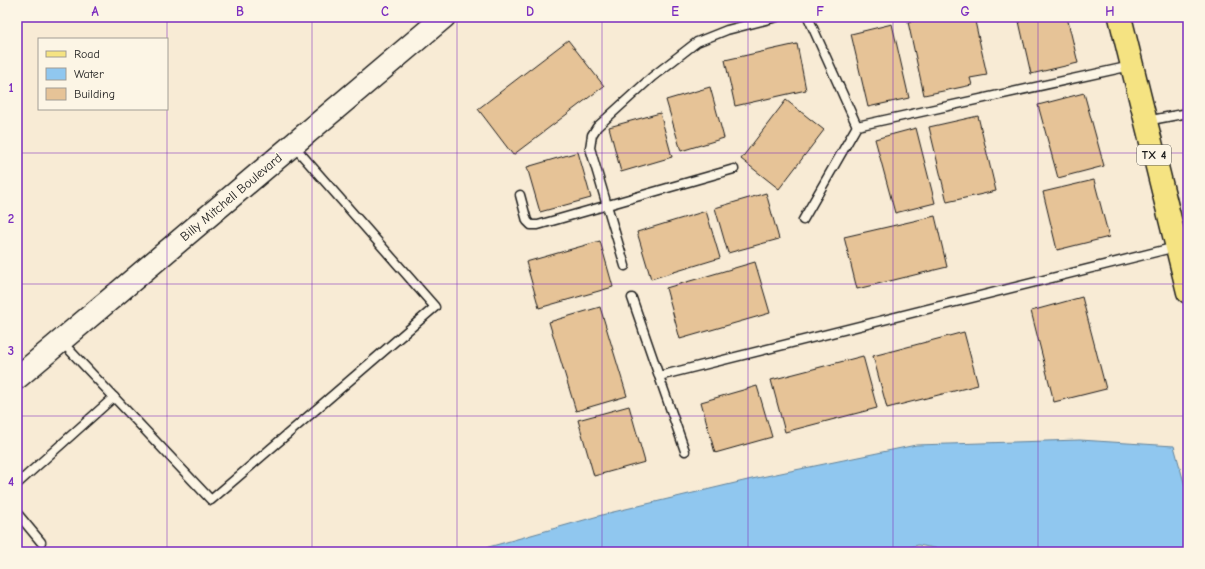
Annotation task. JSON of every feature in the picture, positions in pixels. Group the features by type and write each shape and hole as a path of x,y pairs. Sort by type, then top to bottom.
{"main road":[{"name":"Billy Mitchell Boulevard","path":"17,378 444,17"},
{"name":"TX 4","path":"1120,17 1188,292"}],"lane":[{"path":"626,266 590,148 592,136 596,127 652,77 697,42 727,30 777,17"},
{"path":"808,17 857,126"},
{"path":"803,220 857,126 1132,66"},
{"path":"1146,121 1188,113"},
{"path":"61,341 211,500 434,308 293,145"},
{"path":"520,195 527,221 531,225 544,224 734,169"},
{"path":"659,376 1176,246"},
{"path":"632,298 685,451"},
{"path":"17,484 114,397"},
{"path":"17,513 41,542"}],"water":[{"path":"1080,440 1174,446 1188,497 1188,552 956,552 918,545 892,552 471,552 609,513 752,479 916,445"}],"building":[{"path":"930,17 953,17 954,19 974,17 987,75 970,78 972,85 924,95 908,22"},
{"path":"1018,17 1067,17 1078,63 1031,74"},
{"path":"892,24 909,98 868,107 851,34"},
{"path":"568,40 604,86 513,155 478,109"},
{"path":"797,44 806,90 735,106 725,60"},
{"path":"710,87 724,138 681,151 666,100"},
{"path":"1084,93 1104,166 1058,178 1038,105"},
{"path":"786,100 824,130 779,189 741,159"},
{"path":"660,113 672,157 621,172 609,127"},
{"path":"978,116 996,191 947,202 929,127"},
{"path":"916,128 935,203 895,213 875,139"},
{"path":"578,152 591,198 540,212 527,167"},
{"path":"1094,180 1109,237 1057,250 1043,192"},
{"path":"766,193 779,239 728,253 715,208"},
{"path":"706,211 720,258 651,279 637,232"},
{"path":"935,216 947,267 857,289 844,237"},
{"path":"600,241 613,287 539,308 526,262"},
{"path":"755,262 770,313 680,339 666,288"},
{"path":"1082,297 1106,389 1054,402 1031,311"},
{"path":"600,307 627,396 576,411 549,322"},
{"path":"964,332 978,385 887,408 873,356"},
{"path":"863,356 877,408 785,432 771,380"},
{"path":"757,386 772,437 715,453 701,402"},
{"path":"629,406 645,462 594,476 578,420"}]}
